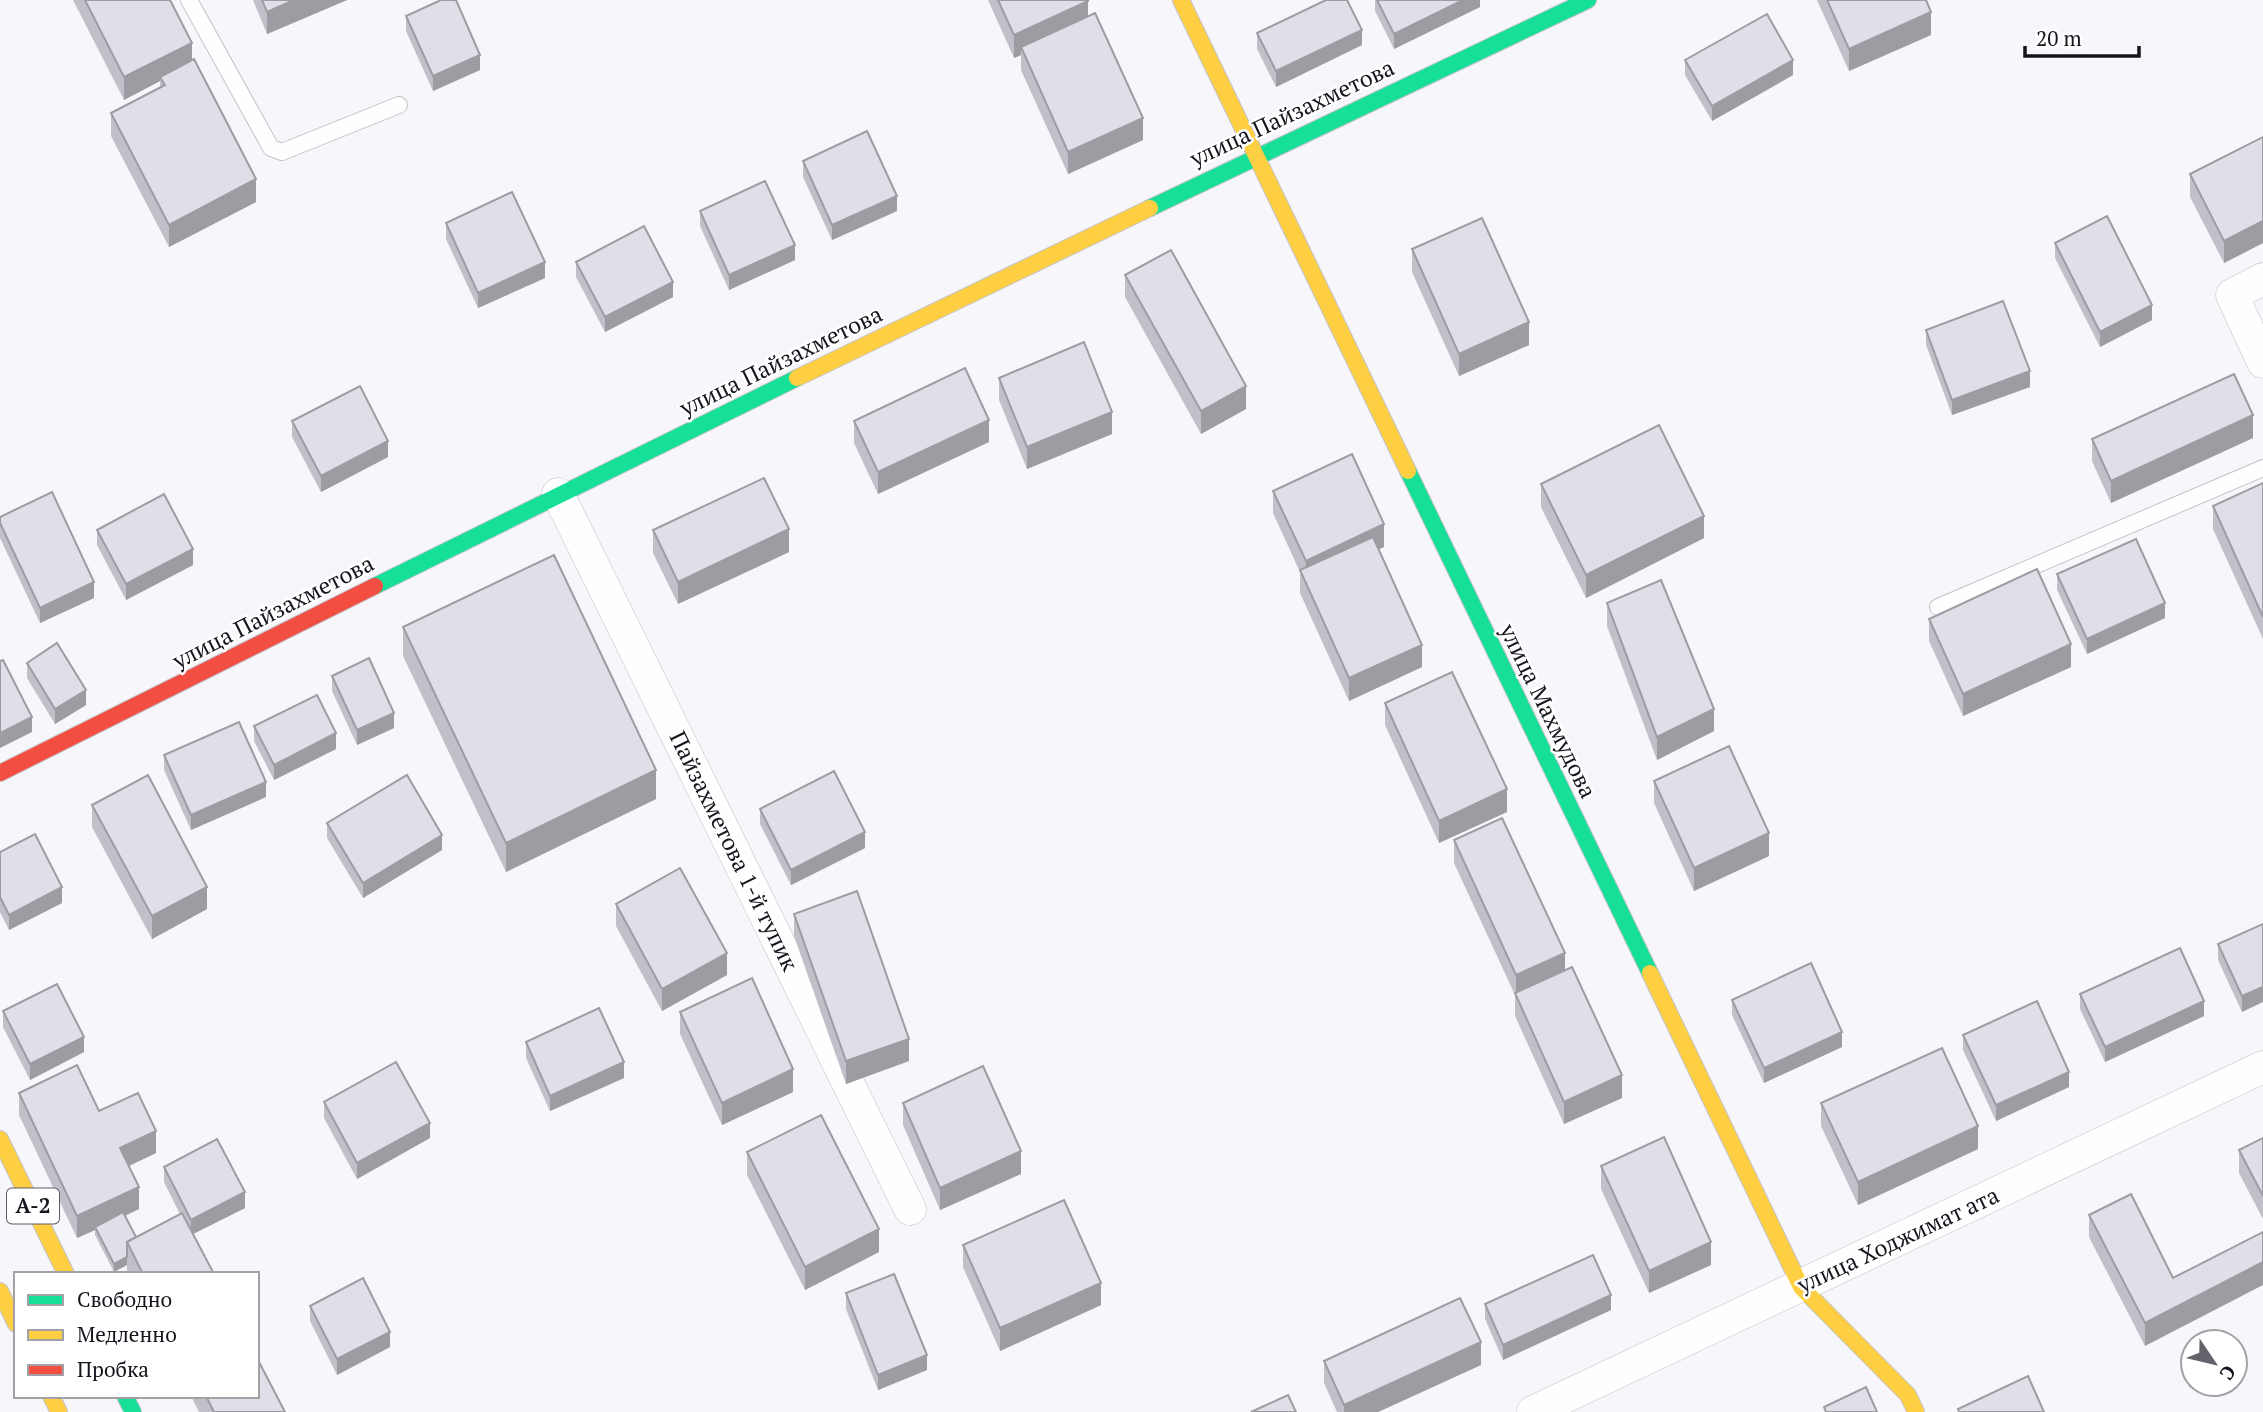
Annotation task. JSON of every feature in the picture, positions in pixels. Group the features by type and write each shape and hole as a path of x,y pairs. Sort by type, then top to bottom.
{"main road":[{"name":"улица Махмудова","path":"1181,0 1801,1287 1908,1395 1916,1412"},
{"name":"улица Пайзахметова","path":"0,773 558,494 1255,155 1588,0"},
{"name":"A-2","path":"0,1139 65,1272"},
{"path":"0,1291 14,1320"}],"street":[{"path":"2263,279 2232,295 2263,362"},
{"name":"Пайзахметова 1-й тупик","path":"558,494 910,1209"},
{"name":"улица Ходжимат ата","path":"1533,1412 2263,1067"}],"lane":[{"path":"189,0 271,148 282,152 399,105"},
{"path":"1938,607 2263,468"}],"building":[{"path":"85,0 170,0 192,43 124,77"},
{"path":"262,0 294,0 267,12"},
{"path":"441,0 456,0 480,55 433,76 406,16"},
{"path":"998,0 1088,0 1088,1 1014,35"},
{"path":"1326,0 1347,0 1362,30 1276,71 1257,33"},
{"path":"1377,0 1463,0 1394,34"},
{"path":"1827,0 1926,0 1931,12 1849,49"},
{"path":"1095,13 1143,118 1068,152 1021,47"},
{"path":"1767,14 1793,60 1712,106 1685,60"},
{"path":"194,59 256,179 169,225 111,113 165,85 160,77"},
{"path":"867,131 897,196 832,225 803,161"},
{"path":"2263,137 2263,221 2224,241 2190,174"},
{"path":"765,181 795,245 729,275 700,211"},
{"path":"512,192 545,262 478,293 446,223"},
{"path":"2107,216 2152,305 2100,332 2055,243"},
{"path":"1482,218 1529,322 1459,354 1412,249"},
{"path":"644,226 673,282 605,317 576,262"},
{"path":"1171,250 1246,386 1201,411 1125,275"},
{"path":"2003,301 2030,371 1952,400 1926,330"},
{"path":"1084,342 1112,412 1027,447 999,378"},
{"path":"965,368 989,420 878,472 854,421"},
{"path":"2234,374 2253,415 2111,481 2092,439"},
{"path":"360,386 388,441 321,476 292,421"},
{"path":"1659,425 1704,516 1586,575 1541,484"},
{"path":"1352,454 1384,524 1306,561 1273,491"},
{"path":"764,478 789,529 678,582 653,530"},
{"path":"2263,483 2263,617 2213,506"},
{"path":"52,492 94,582 40,608 0,523 0,517"},
{"path":"164,494 193,549 126,584 97,530"},
{"path":"1373,537 1422,645 1349,678 1300,570"},
{"path":"2136,539 2165,603 2087,639 2057,574"},
{"path":"554,555 656,770 506,843 403,627"},
{"path":"2037,569 2071,644 1963,694 1929,619"},
{"path":"1661,580 1714,709 1657,737 1607,603"},
{"path":"57,643 86,690 55,709 27,663"},
{"path":"369,658 394,713 357,730 332,676"},
{"path":"3,660 32,717 0,733 0,661"},
{"path":"1452,672 1507,789 1439,821 1385,703"},
{"path":"317,695 336,733 274,765 254,726"},
{"path":"239,722 266,782 191,815 164,755"},
{"path":"1729,746 1769,833 1694,868 1654,781"},
{"path":"834,771 865,832 791,870 760,809"},
{"path":"148,775 207,887 152,916 92,805"},
{"path":"407,775 442,835 363,883 327,823"},
{"path":"1502,818 1565,953 1516,975 1454,840"},
{"path":"35,834 62,887 9,915 0,897 0,852"},
{"path":"680,868 727,953 662,989 616,904"},
{"path":"857,891 909,1039 846,1061 794,914"},
{"path":"2263,924 2263,987 2242,996 2218,944"},
{"path":"2180,948 2204,1001 2105,1047 2080,994"},
{"path":"1811,963 1842,1032 1764,1068 1732,1000"},
{"path":"1572,967 1622,1075 1564,1102 1515,993"},
{"path":"752,978 793,1069 722,1103 680,1012"},
{"path":"57,984 84,1037 30,1064 3,1011"},
{"path":"2037,1001 2069,1072 1996,1105 1963,1035"},
{"path":"599,1008 624,1062 550,1096 526,1042"},
{"path":"1942,1048 1978,1126 1858,1182 1821,1103"},
{"path":"396,1062 430,1123 357,1163 324,1102"},
{"path":"77,1065 99,1111 138,1093 156,1131 120,1148 139,1187 77,1216 19,1093"},
{"path":"983,1066 1021,1151 940,1188 903,1103"},
{"path":"821,1115 879,1229 805,1267 747,1152"},
{"path":"1664,1137 1711,1242 1649,1271 1601,1166"},
{"path":"2263,1138 2263,1196 2239,1150"},
{"path":"217,1139 245,1192 191,1220 164,1167"},
{"path":"2131,1194 2173,1278 2263,1232 2263,1262 2145,1323 2089,1215"},
{"path":"1064,1200 1101,1283 1000,1328 963,1245"},
{"path":"123,1212 136,1237 127,1242 127,1257 114,1264 95,1227"},
{"path":"182,1213 213,1272 142,1272 127,1242"},
{"path":"1593,1255 1611,1295 1503,1345 1485,1304"},
{"path":"894,1274 927,1355 878,1375 846,1293"},
{"path":"363,1278 390,1332 337,1359 310,1306"},
{"path":"1460,1298 1481,1342 1344,1405 1324,1361"},
{"path":"259,1362 285,1412 214,1412 207,1398 259,1398"},
{"path":"2028,1376 2044,1412 1959,1412 1958,1409"},
{"path":"1866,1387 1877,1412 1826,1412 1824,1407"},
{"path":"1288,1395 1296,1412 1251,1412"}],"traffic: fast":[{"path":"1150,208 1588,0"},
{"path":"375,586 797,378"},
{"path":"1408,471 1650,973"},
{"path":"126,1398 133,1412"}],"traffic: slow":[{"path":"1181,0 1408,471"},
{"path":"797,378 1150,208"},
{"path":"1650,973 1801,1287 1908,1395 1916,1412"},
{"path":"0,1139 65,1272"},
{"path":"0,1291 14,1320"},
{"path":"52,1398 59,1412"}],"traffic: jam":[{"path":"0,773 375,586"}]}
